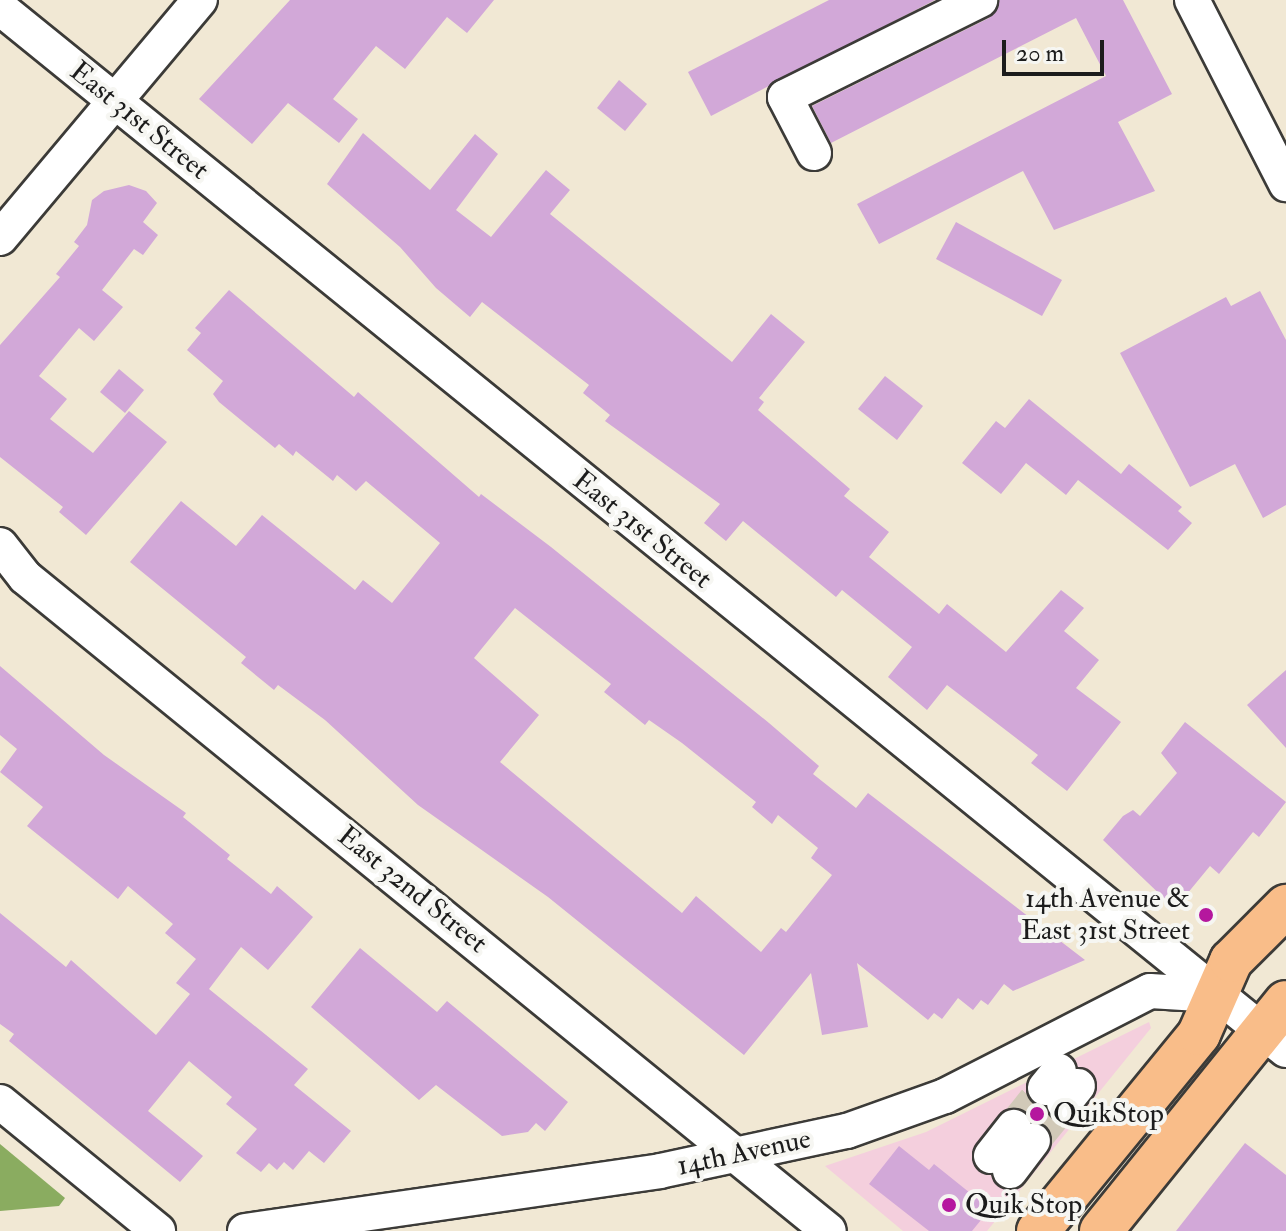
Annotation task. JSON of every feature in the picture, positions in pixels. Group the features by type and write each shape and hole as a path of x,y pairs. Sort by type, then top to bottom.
{"main road":[{"path":"1038,1231 1199,1034 1231,961 1284,913"},
{"path":"1101,1231 1278,1028"}],"street":[{"path":"0,238 200,0"},
{"path":"814,153 785,97 980,0"},
{"path":"1192,0 1286,184"},
{"name":"East 31st Street","path":"0,8 1216,995 1278,1028"},
{"name":"East 32nd Street","path":"0,545 25,577 829,1231"},
{"name":"14th Avenue","path":"245,1231 660,1171 847,1131 921,1106 1150,991 1216,995"},
{"path":"0,1102 158,1231"},
{"path":"1000,1163 1023,1134"}],"shaded area":[{"path":"1149,1022 1151,1028 987,1231 903,1231 825,1166 926,1132"}],"green space":[{"path":"0,1144 65,1198 59,1206 0,1211"}],"building":[{"path":"290,0 494,0 467,33 447,17 405,69 376,46 333,99 358,119 339,143 288,103 252,144 199,99"},
{"path":"829,0 935,0 711,116 688,72"},
{"path":"1000,0 1123,0 1172,94 1118,122 1155,191 1054,230 1023,171 879,244 857,204 1106,76 1076,18 831,143 812,106 989,18"},
{"path":"619,80 647,104 625,131 597,108"},
{"path":"363,133 430,190 475,134 498,154 456,210 491,237 546,170 570,190 550,214 732,362 771,314 805,342 759,398 764,402 758,410 850,489 844,496 889,532 869,557 939,614 947,604 1006,652 1061,590 1084,608 1064,631 1099,660 1076,688 1121,722 1067,791 1031,763 1038,755 947,685 927,710 888,677 912,647 842,590 836,597 743,521 726,541 704,523 720,504 605,421 610,415 583,393 589,385 482,302 470,317 436,288 400,247 327,184"},
{"path":"129,185 146,191 157,203 143,222 158,235 143,255 134,249 102,290 123,307 94,341 79,328 39,376 67,399 50,419 93,453 129,411 167,442 86,535 59,512 63,507 0,457 0,345 60,277 56,274 79,246 74,242 87,225 92,200 104,191"},
{"path":"956,222 1062,280 1042,316 936,259"},
{"path":"229,290 354,397 358,392 479,497 481,494 551,547 769,723 819,766 813,774 856,808 868,793 1085,960 1013,991 1004,984 988,1005 981,1000 973,1010 958,998 942,1019 934,1013 928,1020 857,963 868,1027 822,1035 811,973 744,1055 548,897 418,805 325,720 278,685 274,690 241,663 246,657 130,562 181,501 236,546 262,515 355,590 363,580 392,603 440,543 366,481 356,491 337,475 333,481 296,451 293,456 279,444 275,448 219,402 213,394 223,381 187,350 201,333 195,328","holes":["515,608 611,684 604,692 645,725 649,720 682,743 756,802 752,807 772,824 778,815 818,848 811,858 832,875 786,932 781,928 761,952 696,896 682,913 500,762 539,715 474,658"]},
{"path":"1260,291 1286,340 1286,505 1263,518 1235,464 1190,487 1120,353 1226,297 1231,306"},
{"path":"119,369 144,390 125,413 100,392"},
{"path":"885,376 923,406 897,440 858,409"},
{"path":"1029,399 1121,474 1129,464 1182,507 1178,511 1192,523 1168,550 1078,480 1066,495 1026,463 1001,494 962,463 996,421 1005,428"},
{"path":"0,666 104,755 186,813 183,817 230,855 227,859 271,894 277,886 313,917 268,970 241,947 209,989 308,1069 294,1085 351,1131 324,1163 309,1151 293,1170 284,1162 277,1170 269,1163 261,1172 236,1153 257,1129 226,1104 232,1097 189,1061 148,1111 203,1156 180,1182 9,1041 14,1034 0,1024 0,913 66,967 71,960 156,1035 190,994 176,983 196,959 165,933 173,924 128,886 118,899 27,826 43,807 0,772 17,749 0,735"},
{"path":"1286,670 1286,748 1247,705"},
{"path":"1185,722 1286,802 1259,837 1253,832 1219,874 1210,866 1182,900 1176,895 1169,903 1103,840 1123,816 1133,810 1140,816 1177,773 1161,753"},
{"path":"360,948 437,1012 447,1001 568,1102 545,1131 536,1123 528,1132 502,1136 436,1085 419,1100 311,1007"},
{"path":"1028,1098 1057,1121 1050,1131 1020,1108"},
{"path":"1245,1143 1286,1175 1286,1231 1176,1231"},
{"path":"899,1146 929,1170 934,1164 990,1209 972,1231 929,1231 869,1184"}],"tunnel":[{"path":"1014,1127 1045,1088"},
{"path":"1033,1141 1064,1103"}],"place":[{"name":"14th Avenue & East 31st Street","path":"1206,915"},
{"name":"QuikStop","path":"1037,1114"},
{"name":"Quik Stop","path":"949,1205"}]}
